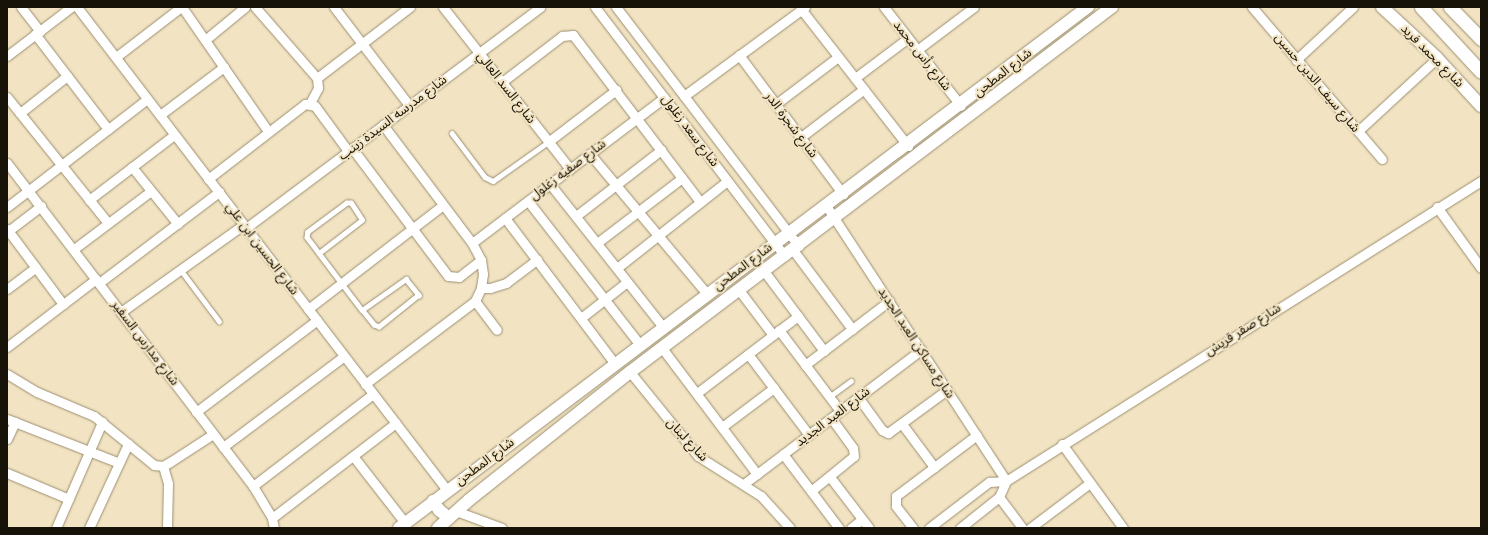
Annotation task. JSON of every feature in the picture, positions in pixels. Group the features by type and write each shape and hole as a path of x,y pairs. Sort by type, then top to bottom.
{"main road":[{"path":"1421,7 1481,72"},
{"path":"1450,7 1481,39"}],"street":[{"path":"21,7 67,76 108,129"},
{"path":"7,56 71,7"},
{"name":"شارع الحسين ابن علي","path":"77,7 396,424 451,487"},
{"path":"116,58 182,7 268,131"},
{"path":"208,179 300,106 310,103 318,88 317,78 255,7"},
{"path":"334,7 409,105"},
{"path":"317,78 410,7"},
{"name":"شارع السد العالي","path":"443,7 570,169"},
{"name":"شارع مدرسه السيدة زينب","path":"122,312 350,150 540,7"},
{"name":"شارع سعد زغلول","path":"595,7 775,243 792,250"},
{"name":"شارع سعد زغلول","path":"616,7 789,232 792,250"},
{"name":"شارع رأس محمد","path":"884,7 960,106"},
{"path":"917,50 974,7"},
{"name":"شارع المطحن","path":"403,526 451,487 789,232 844,194 908,146 1088,7"},
{"name":"شارع المطحن","path":"438,528 469,500 630,372 1112,7"},
{"name":"شارع سيف الدين حسين","path":"1252,7 1382,159"},
{"path":"1296,60 1353,7"},
{"name":"شارع محمد فريد","path":"1382,7 1437,58 1481,106"},
{"path":"205,40 241,8"},
{"path":"684,96 803,8 838,56 908,146"},
{"path":"502,82 567,34 577,38 700,202"},
{"path":"855,78 908,38"},
{"name":"شارع شجرة الدر","path":"739,55 844,194"},
{"path":"776,104 838,56"},
{"path":"1358,132 1437,58"},
{"path":"160,115 224,67"},
{"path":"20,113 67,76"},
{"path":"800,137 864,89"},
{"path":"548,142 616,90"},
{"path":"7,97 108,223"},
{"name":"شارع صفيه زغلول","path":"472,243 664,98"},
{"path":"7,207 147,99"},
{"path":"310,103 350,150 448,276 459,277 481,260"},
{"path":"366,384 475,301 481,288 481,260 472,243 383,124"},
{"path":"89,200 174,135"},
{"path":"576,216 661,150"},
{"path":"590,154 707,294"},
{"name":"شارع مدارس السفير","path":"7,163 122,312 252,486 272,518 274,528"},
{"path":"132,167 178,224"},
{"path":"597,243 682,178"},
{"path":"617,268 727,181"},
{"name":"شارع صقر قريش","path":"929,528 989,482 1006,480 1437,207 1481,181"},
{"path":"550,184 663,327"},
{"path":"74,249 151,191"},
{"path":"7,347 63,304 178,224 219,192"},
{"path":"528,201 640,345"},
{"path":"308,309 443,205"},
{"path":"41,206 8,231 63,304"},
{"name":"شارع مساكن العبد الجديد","path":"826,206 1006,480"},
{"path":"1437,207 1481,268"},
{"path":"505,218 615,364"},
{"path":"792,250 852,329"},
{"path":"481,288 490,288 506,283 537,260"},
{"path":"7,289 36,267"},
{"path":"764,271 824,351"},
{"path":"581,318 627,282"},
{"path":"739,290 805,365 840,411"},
{"path":"475,301 497,330"},
{"path":"805,365 889,301"},
{"path":"696,394 798,316"},
{"path":"196,412 317,320"},
{"path":"662,348 757,474"},
{"name":"شارع العبد الجديد","path":"745,484 920,350"},
{"path":"748,354 809,435"},
{"path":"223,447 344,356"},
{"name":"شارع لبنان","path":"630,372 698,456 745,484 776,510 790,528"},
{"path":"7,374 27,387 86,411 102,422 154,465 163,466 213,434"},
{"path":"722,427 774,388"},
{"path":"858,398 885,432 892,432 947,390"},
{"path":"252,486 373,394"},
{"path":"811,491 852,460 855,452 831,418"},
{"path":"7,440 11,420 119,463"},
{"path":"56,528 102,422"},
{"path":"272,518 396,424"},
{"path":"902,424 934,467"},
{"path":"913,528 896,506 895,499 934,467 977,435"},
{"path":"89,528 128,444"},
{"path":"1062,444 1123,528"},
{"path":"784,454 839,528"},
{"path":"353,456 403,526"},
{"path":"163,466 168,483 167,528"},
{"path":"7,473 69,499"},
{"path":"830,476 869,528"},
{"path":"960,528 971,525 999,497 1006,480"},
{"path":"1030,528 1090,482"},
{"path":"451,487 469,500"},
{"path":"999,497 1022,528"},
{"path":"433,501 439,510 502,528"},
{"path":"851,528 862,519"}],"lane":[{"path":"452,133 485,178 493,182 548,142"},
{"path":"320,253 362,220 351,203 347,203 307,234 320,253 342,283 362,310 374,325 379,327 419,295 406,279 362,310"},
{"path":"180,270 220,321"},
{"path":"829,397 851,381"}]}
